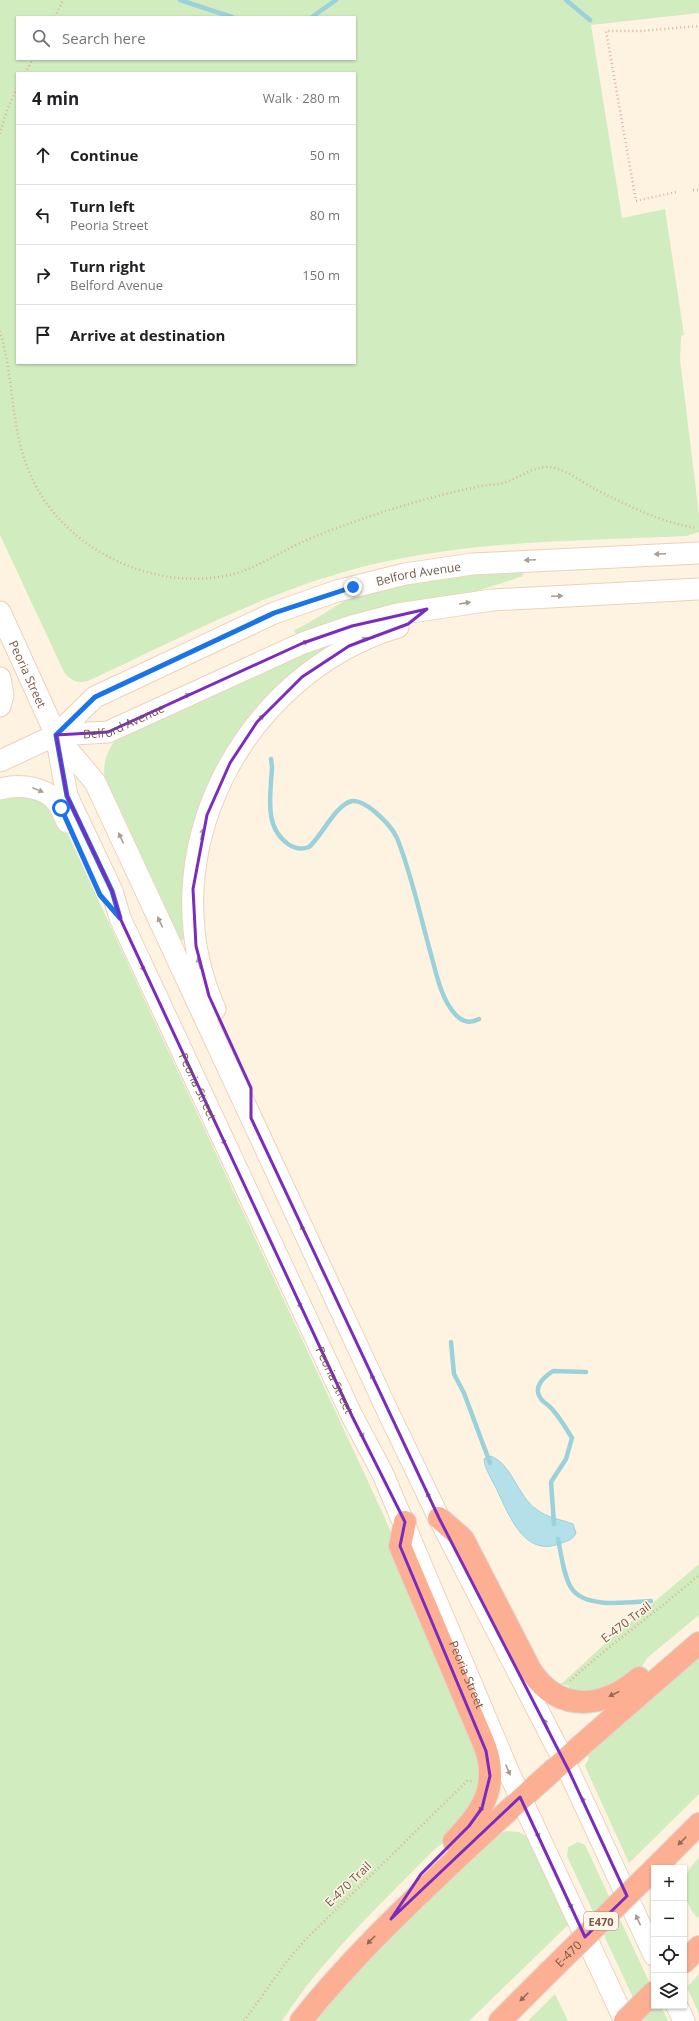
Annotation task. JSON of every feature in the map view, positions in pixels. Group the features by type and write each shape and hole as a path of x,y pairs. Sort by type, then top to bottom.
{"highway":[{"path":"439,1518 463,1539 535,1677 545,1687 560,1697 568,1700 587,1702 615,1694 636,1680 699,1626"},
{"path":"391,1919 421,1874 477,1817 486,1798 490,1776 486,1750 400,1546 404,1522"},
{"path":"300,2021 356,1955 391,1919 520,1798 699,1643"},
{"name":"E-470","path":"658,1865 699,1824"},
{"name":"E-470","path":"500,2021 651,1872"},
{"path":"687,1959 699,1947"},
{"path":"624,2021 651,1995"}],"main road":[{"name":"Belford Avenue","path":"0,761 56,735 95,697 274,613 337,591 405,574 472,564 699,553"},
{"name":"Belford Avenue","path":"56,735 108,732 303,643 352,626 427,609 492,600 699,589"},
{"path":"251,1118 251,1088 209,996 196,946 193,889 197,855 207,815 219,785 244,741 264,714 292,686 334,655 373,635 408,624 427,609"},
{"name":"Peoria Street","path":"0,612 56,735 67,796 112,891 120,918 342,1395 382,1472 520,1798 624,2021"},
{"path":"0,678 2,690 0,706"},
{"name":"Peoria Street","path":"56,735 95,782 439,1518 564,1759 651,1948"},
{"path":"0,790 16,787 33,788 55,800 100,895 120,918"},
{"path":"678,2009 684,2021"}],"path":[{"path":"55,16 63,0"},
{"path":"676,192 636,201 606,31 641,31 699,26"},
{"path":"26,72 32,60"},
{"path":"0,134 7,110 16,90"},
{"path":"693,190 699,190"},
{"path":"0,330 9,369 20,447 30,474 40,493 61,522 77,536 120,562 150,573 174,577 198,578 237,573 263,563 315,536 372,516 451,492 501,483 534,469 545,467 560,470 588,486 648,514 675,524 696,528"},
{"name":"E-470 Trail","path":"566,1685 613,1643 655,1612 699,1575"},
{"name":"E-470 Trail","path":"244,2021 284,1965 328,1916 467,1781 474,1782"}],"highlighted area":[{"path":"427,609 408,624 349,646 302,677 257,722 230,763 207,815 193,889 196,946 209,996 251,1088 251,1118 439,1518 569,1771 627,1896 585,1937 520,1797 391,1919 421,1874 469,1826 482,1808 490,1776 486,1751 400,1546 405,1522 352,1416 120,918 112,891 67,796 56,735 108,732 303,643 352,626"}],"green space":[{"path":"0,0 699,0 699,13 591,25 622,218 665,209 684,335 681,336 680,359 699,515 699,532 686,536 485,546 406,557 366,566 294,588 190,632 88,681 78,682 64,672 0,535"},
{"path":"521,570 523,576 474,592 403,604 297,636 294,630 350,598 379,589 399,584 439,578"},
{"path":"324,646 325,651 234,743 186,939 181,940 179,939 105,779 104,768 108,752 117,739 271,666"},
{"path":"8,795 38,797 58,813 384,1516 478,1740 480,1789 450,1838 436,1848 354,1931 316,1974 282,2021 0,2021 0,798"},
{"path":"699,1564 699,1615 647,1658 639,1672 611,1691 568,1692 569,1686 561,1684 607,1642"},
{"path":"699,1657 699,1794 629,1863 588,1773 585,1765 589,1759 587,1753"},
{"path":"506,1831 519,1832 526,1836 569,1924 469,2021 316,2021 352,1978 388,1939 495,1835"},
{"path":"578,1842 585,1845 651,1986 651,2009 662,2009 668,2021 644,2021 567,1856 568,1847"},
{"path":"699,1857 699,1916 697,1918 687,1902 687,1874 692,1865"},
{"path":"699,1974 699,2014 687,1987"},
{"path":"555,1994 568,2021 528,2021"}],"water":[{"path":"490,1456 504,1465 524,1496 536,1509 549,1516 573,1524 576,1533 573,1537 559,1544 547,1546 536,1545 527,1539 513,1522 487,1471 484,1459"}],"waterway":[{"path":"180,0 229,16"},
{"path":"313,16 336,0"},
{"path":"566,0 590,20"},
{"path":"271,759 270,809 272,819 280,837 291,846 301,849 309,847 334,814 340,808 352,801 358,801 367,805 390,827 397,838 407,867 443,995 450,1008 460,1019 469,1022 479,1019"},
{"path":"451,1342 454,1374 464,1393 490,1463"},
{"path":"554,1524 551,1482 566,1459 572,1438 555,1412 541,1399 538,1386 543,1379 553,1371 586,1372"},
{"path":"558,1539 563,1566 569,1585 579,1595 597,1602 608,1603 651,1601"}],"route":[{"path":"61,808 100,895 120,918 112,891 67,796 56,735 95,697 283,609 353,587"}]}
